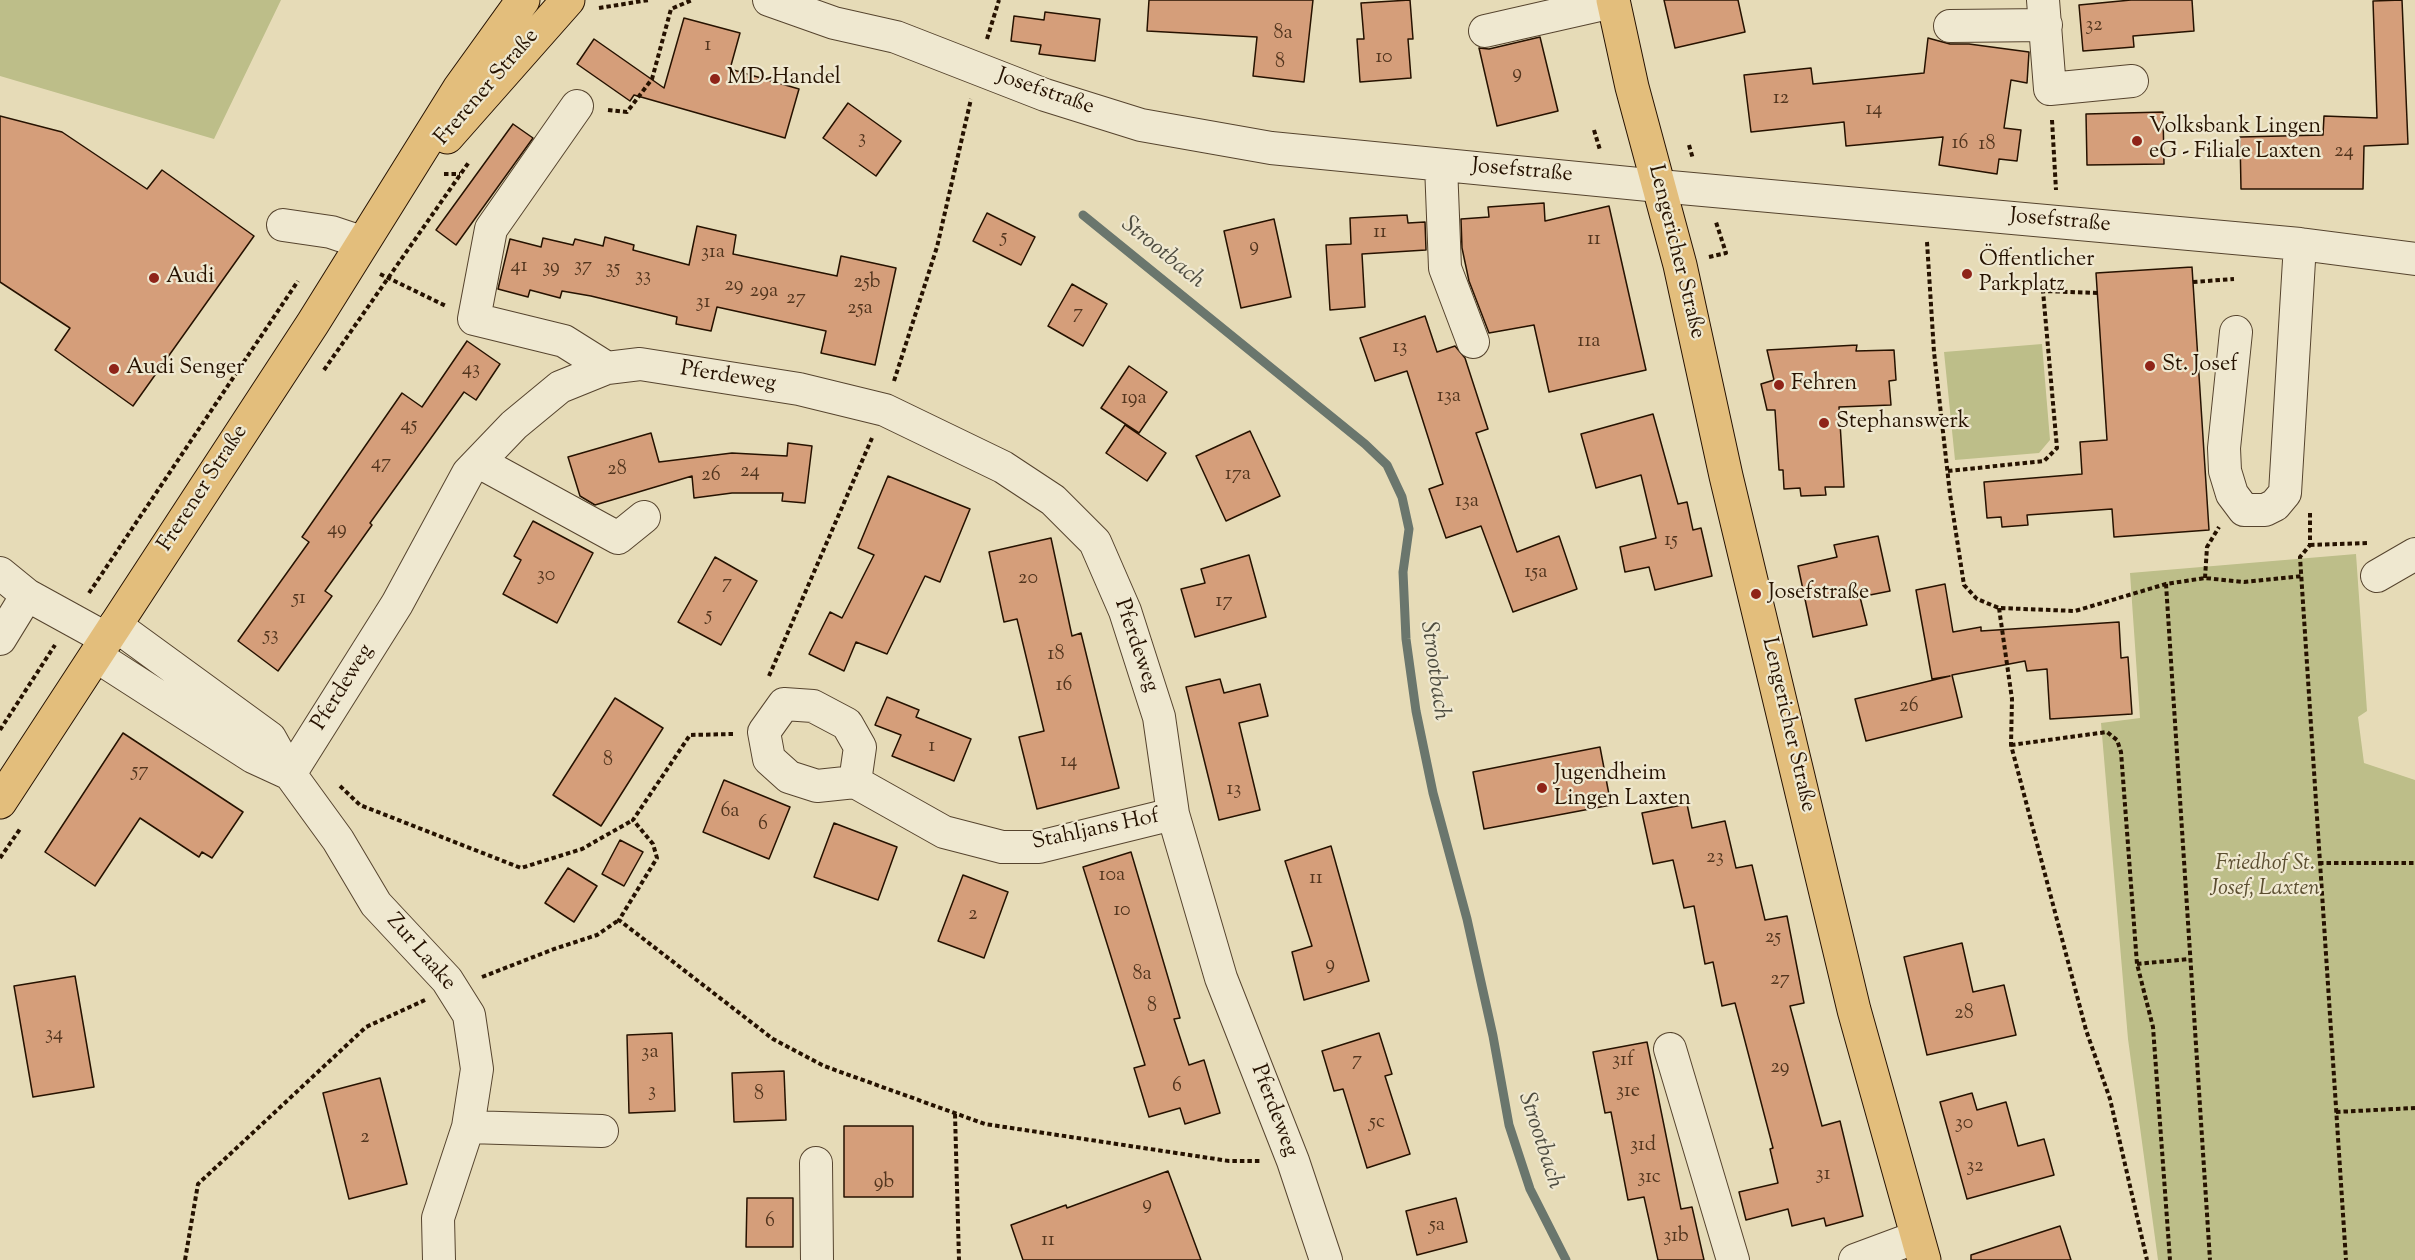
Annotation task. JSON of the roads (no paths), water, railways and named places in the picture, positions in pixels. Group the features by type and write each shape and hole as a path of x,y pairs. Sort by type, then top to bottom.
{"main road":[{"name":"Frerener Straße","path":"13,810 106,640 313,323 356,251 407,176 459,89 523,0"},
{"name":"Lengericher Straße","path":"1613,1 1680,264 1726,476 1854,1010 1921,1249"},
{"name":"Frerener Straße","path":"407,176 579,4"}],"street":[{"name":"Josefstraße","path":"769,0 834,23 896,37 1045,95 1140,124 1271,147 1441,165 1608,179 1659,186 2300,244 2415,258"},
{"name":"Josefstraße","path":"834,0 874,20 896,37"},
{"path":"1485,31 1613,1"},
{"path":"1950,26 2044,12 2050,89 2132,81"},
{"path":"577,106 491,229 474,319 564,341 607,368"},
{"path":"1441,165 1445,268 1473,342"},
{"path":"284,225 331,232 356,251"},
{"path":"2236,332 2224,448 2226,471 2232,494 2244,510 2265,510 2275,505 2285,493 2300,244"},
{"name":"Pferdeweg","path":"297,763 397,604 468,473 514,425 560,387 607,368 640,364 799,389 885,411 1003,467 1053,500 1095,542 1125,612 1159,717 1173,814 1221,978 1293,1161 1326,1260"},
{"path":"479,462 618,538 644,517"},
{"path":"2377,576 2415,554"},
{"path":"0,573 27,595 270,738 297,763"},
{"path":"0,639 27,595"},
{"path":"784,704 813,706 847,724 860,747 855,782 817,786 789,777 769,759 764,732 784,704"},
{"name":"Zur Laake","path":"297,763 338,840 376,904 453,988 469,1015 477,1069 468,1127 438,1218 439,1260"},
{"name":"Stahljans Hof","path":"855,782 944,832 1002,847 1039,847 1173,814"},
{"path":"1670,1049 1732,1260"},
{"path":"468,1127 602,1131"},
{"path":"816,1163 817,1260"},
{"name":"Lengericher Straße","path":"1856,1260 1921,1249"}],"waterway":[{"name":"Strootbach","path":"1083,215 1365,444 1387,465 1402,497 1409,529 1403,572 1406,639 1416,711 1433,793 1467,919 1493,1036 1509,1125 1530,1189 1566,1260"}],"place":[{"name":"MD-Handel","path":"715,79"},
{"name":"Volksbank Lingen eG - Filiale Laxten","path":"2137,141"},
{"name":"Öffentlicher Parkplatz","path":"1967,274"},
{"name":"Audi","path":"154,278"},
{"name":"St. Josef","path":"2150,366"},
{"name":"Audi Senger","path":"114,369"},
{"name":"Fehren","path":"1779,385"},
{"name":"Stephanswerk","path":"1824,423"},
{"name":"Josefstraße","path":"1756,594"},
{"name":"Jugendheim Lingen Laxten","path":"1542,788"}],"park label":[{"name":"Friedhof St. Josef, Laxten","path":"2265,878"}]}
